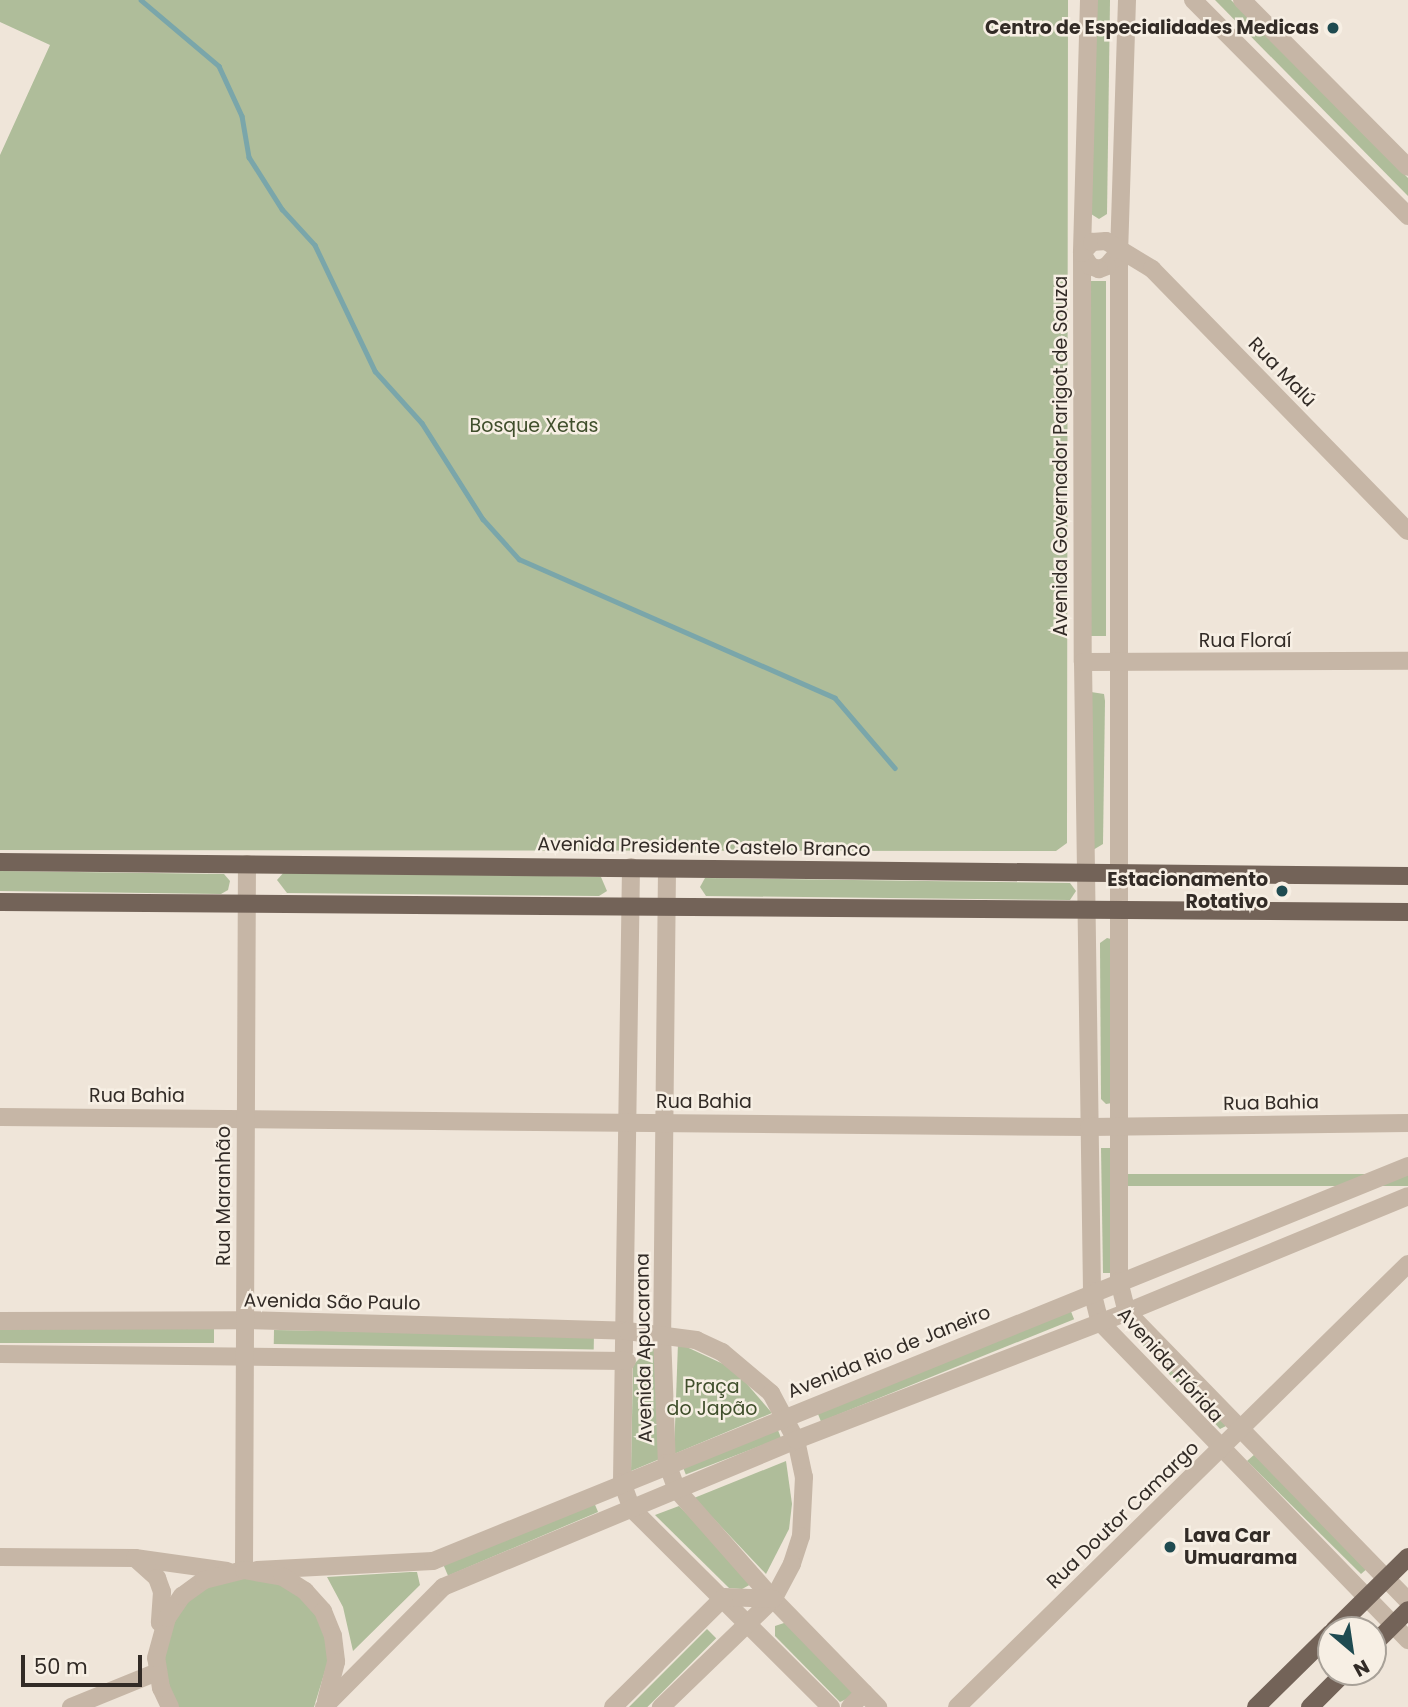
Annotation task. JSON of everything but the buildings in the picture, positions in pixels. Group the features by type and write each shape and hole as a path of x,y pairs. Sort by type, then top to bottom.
{"main road":[{"name":"Avenida Presidente Castelo Branco","path":"0,862 1408,876"},
{"path":"0,902 247,901 1085,912 1408,912"},
{"path":"1349,1616 1408,1557"},
{"path":"1387,1632 1408,1610"},
{"path":"1256,1707 1317,1649"},
{"path":"1310,1707 1331,1686"}],"street":[{"name":"Avenida Governador Parigot de Souza","path":"1085,912 1082,253 1089,0"},
{"path":"1120,912 1119,252 1127,0"},
{"path":"1193,0 1408,216"},
{"path":"1242,0 1408,167"},
{"name":"Rua Malú","path":"1082,253 1099,241 1152,269 1408,531"},
{"name":"Rua Floraí","path":"1083,662 1408,661"},
{"name":"Rua Maranhão","path":"244,1570 247,864"},
{"name":"Avenida Apucarana","path":"622,1482 627,1361 631,867"},
{"name":"Avenida Apucarana","path":"667,869 662,1335 667,1463 677,1490 773,1599 878,1707"},
{"name":"Avenida Flórida","path":"1085,912 1092,1291 1100,1322 1220,1449 1408,1640"},
{"name":"Avenida Flórida","path":"1120,912 1116,1126 1119,1281 1127,1312 1238,1430 1408,1601"},
{"name":"Rua Bahia","path":"0,1117 245,1117 1090,1127 1408,1123"},
{"name":"Avenida Rio de Janeiro","path":"244,1570 433,1561 667,1463 1408,1166"},
{"path":"323,1707 443,1587 796,1440 1127,1312 1408,1196"},
{"name":"Rua Doutor Camargo","path":"957,1707 1408,1264"},
{"name":"Avenida São Paulo","path":"0,1321 244,1320 627,1331 696,1340 728,1356 763,1384 786,1417 796,1440 804,1476 803,1521 792,1564 773,1599 662,1707"},
{"path":"0,1354 627,1361 662,1335"},
{"path":"622,1482 632,1508 724,1597 831,1707"},
{"path":"0,1557 135,1558 283,1577 305,1591 329,1623 336,1662 323,1707"},
{"path":"135,1558 150,1569 162,1592 157,1672 166,1706"},
{"path":"433,1561 443,1587"},
{"path":"158,1644 167,1618 183,1596 204,1580 244,1570"},
{"path":"613,1707 724,1597 773,1599"},
{"path":"71,1707 157,1672"},
{"path":"850,1707 864,1693"}],"green space":[{"name":"Bosque Xetas","path":"0,0 1068,0 1067,843 1056,851 0,850 0,155 50,45 0,22"},
{"path":"1093,0 1110,0 1107,214 1099,219 1091,214"},
{"path":"1215,0 1231,0 1408,178 1408,196"},
{"path":"1090,281 1106,281 1106,636 1090,636"},
{"path":"1091,692 1104,694 1105,701 1103,844 1093,850"},
{"path":"0,871 224,874 230,881 228,890 221,894 0,891"},
{"path":"285,871 601,877 607,891 599,896 287,893 277,880"},
{"path":"705,878 1070,883 1076,891 1070,900 706,896 700,887"},
{"path":"1107,938 1111,939 1112,1103 1106,1104 1101,1099 1100,943"},
{"path":"1101,1148 1113,1148 1112,1273 1103,1273"},
{"path":"1125,1174 1408,1174 1408,1186 1125,1186"},
{"path":"1070,1309 1074,1319 821,1421 817,1411"},
{"path":"0,1329 214,1329 214,1343 0,1343"},
{"path":"1135,1329 1227,1422 1226,1426 1220,1429 1132,1334"},
{"path":"274,1330 594,1336 594,1350 274,1344"},
{"name":"Praça do Japão","path":"678,1343 734,1369 772,1413 674,1454"},
{"path":"666,1345 662,1458 631,1471 633,1365 648,1350"},
{"path":"776,1425 781,1438 686,1475 681,1462"},
{"path":"1255,1454 1368,1568 1361,1574 1247,1461"},
{"name":"Praça do Japão","path":"786,1461 792,1504 789,1529 766,1574 694,1498"},
{"path":"593,1500 598,1512 448,1576 443,1564"},
{"path":"679,1506 755,1582 742,1589 729,1588 655,1515"},
{"path":"417,1572 420,1585 353,1651 343,1607 327,1577"},
{"path":"242,1576 284,1585 308,1603 324,1628 329,1658 314,1707 178,1707 171,1695 163,1652 179,1611 200,1590"},
{"path":"787,1622 853,1690 853,1696 840,1702 775,1636 775,1626"},
{"path":"707,1629 716,1638 647,1707 629,1707"}],"waterway":[{"path":"141,0 219,66 242,116 249,157 282,209 315,245 375,371 422,423 483,519 519,559 835,698 895,768"}],"place":[{"name":"Centro de Especialidades Medicas","path":"1333,28"},
{"name":"Estacionamento Rotativo","path":"1282,891"},
{"name":"Lava Car Umuarama","path":"1170,1547"}]}
